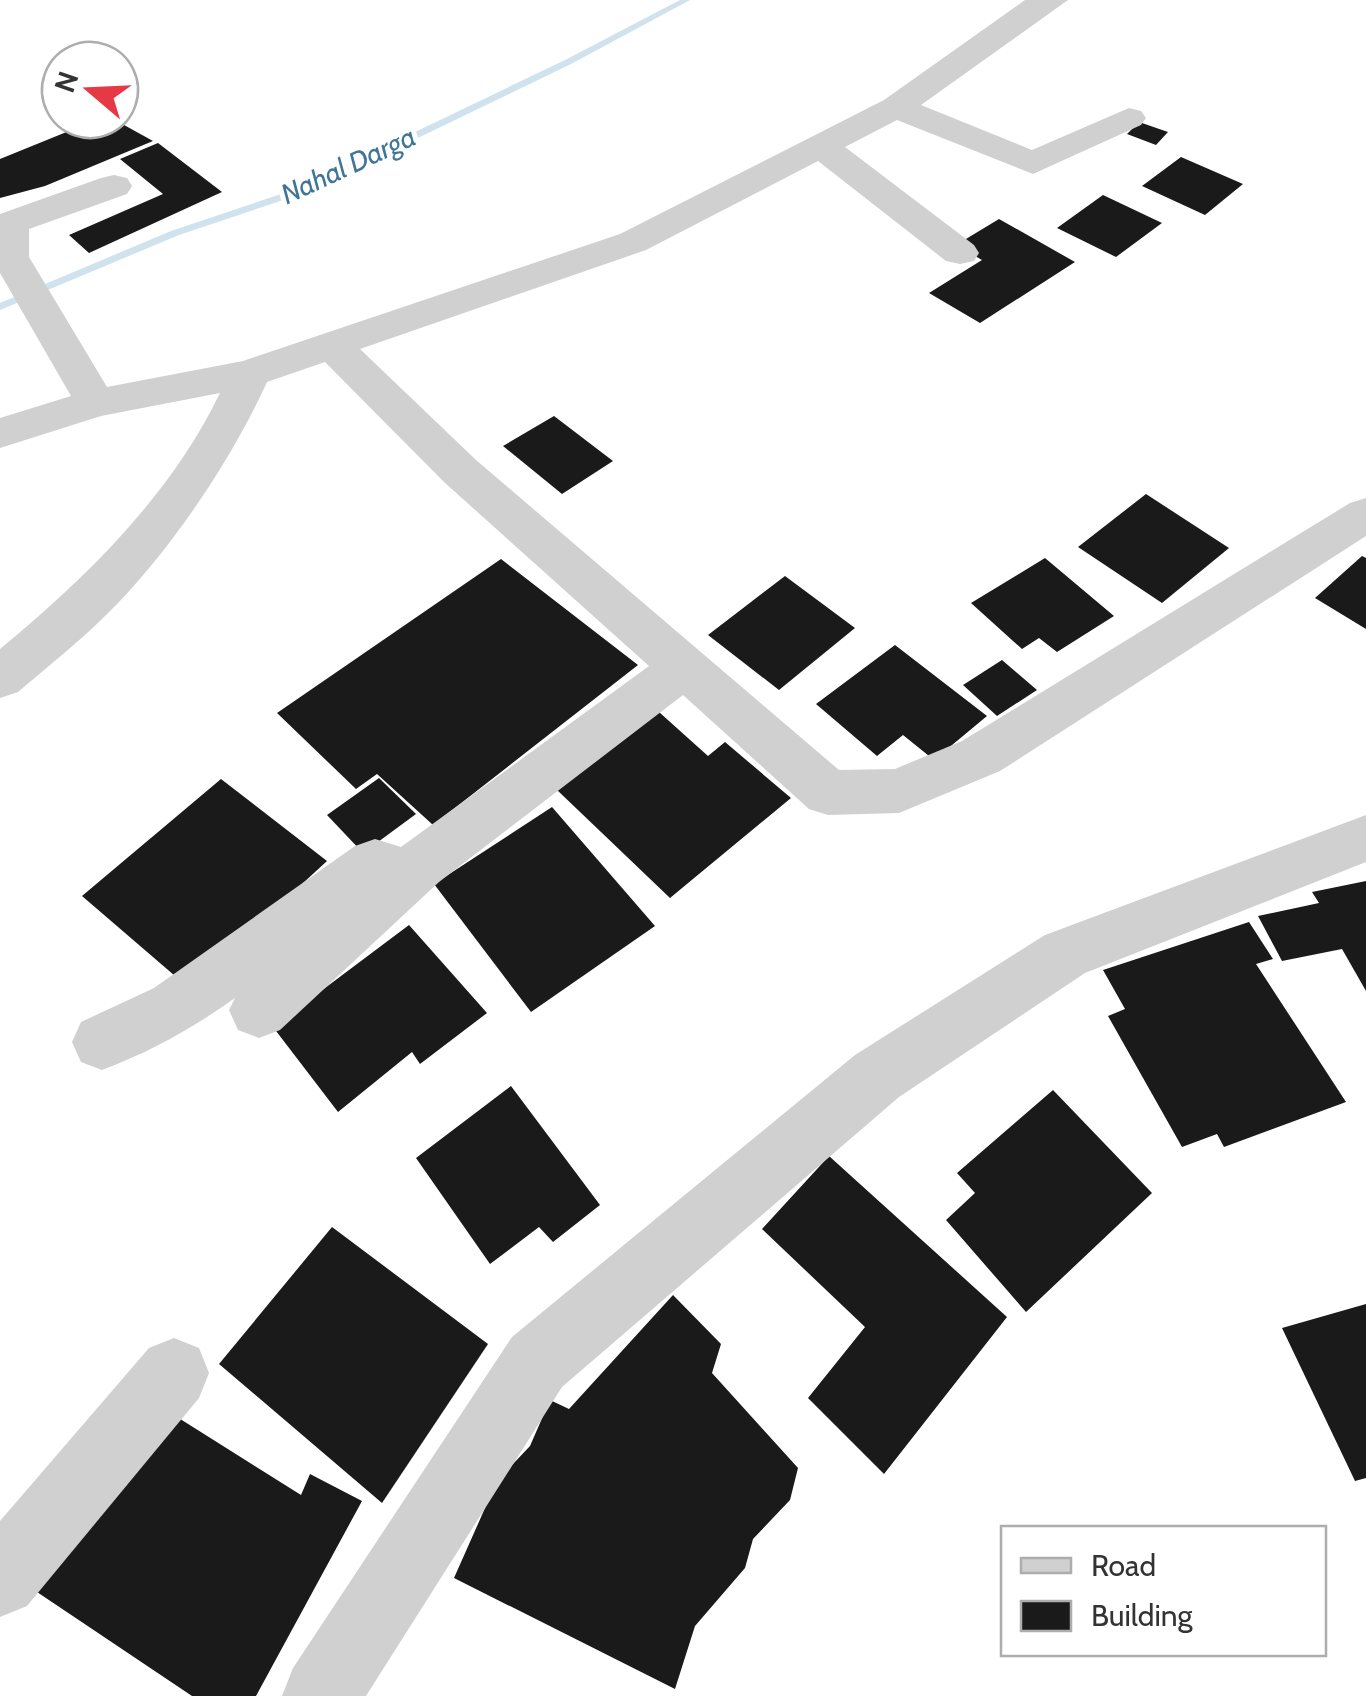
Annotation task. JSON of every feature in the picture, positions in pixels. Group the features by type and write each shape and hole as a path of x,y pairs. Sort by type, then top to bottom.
{"street":[{"path":"0,433 96,403 250,374 633,242 896,107 1028,10 1052,0"},
{"path":"896,107 1033,163 1129,118"},
{"path":"820,146 862,174 960,254"},
{"path":"96,403 10,256 10,223 114,186"},
{"path":"334,347 460,471 828,792 899,791 981,756 1366,514"},
{"path":"0,678 90,602 152,529 220,438 250,374"},
{"path":"259,1010 419,865 684,667"},
{"path":"321,1696 537,1362 878,1076 1065,954 1366,838"},
{"path":"102,1042 175,1008 375,863 419,865"},
{"path":"0,1579 174,1373"}],"building":[{"path":"1139,122 1168,132 1156,145 1127,134"},
{"path":"140,134 153,141 45,186 0,198 0,159 47,140 140,140"},
{"path":"158,143 222,192 89,253 69,235 163,194 120,159"},
{"path":"1181,157 1243,184 1205,215 1142,186"},
{"path":"1103,195 1162,223 1116,257 1057,228"},
{"path":"999,219 1075,262 980,323 929,293 982,260 956,245"},
{"path":"554,416 613,461 562,494 503,446"},
{"path":"1146,494 1229,548 1162,603 1078,547"},
{"path":"1362,556 1366,558 1366,629 1315,598"},
{"path":"1045,558 1114,616 1057,652 1039,638 1022,649 971,603"},
{"path":"501,559 638,665 433,825 377,774 356,789 277,713"},
{"path":"785,576 855,628 779,690 708,635"},
{"path":"895,645 987,716 934,760 903,735 877,756 816,704"},
{"path":"1002,660 1037,690 997,716 963,685"},
{"path":"659,712 708,756 725,742 791,798 670,898 556,789"},
{"path":"379,778 416,814 363,853 327,815"},
{"path":"221,779 327,861 189,988 82,896"},
{"path":"552,807 655,926 531,1012 434,884"},
{"path":"1366,881 1366,991 1342,949 1282,961 1258,916 1319,903 1312,892"},
{"path":"1249,922 1273,959 1256,964 1346,1102 1224,1147 1217,1134 1182,1147 1108,1016 1125,1009 1103,970"},
{"path":"409,925 487,1013 420,1064 412,1052 338,1112 273,1027"},
{"path":"511,1086 600,1205 553,1242 539,1227 490,1264 416,1158"},
{"path":"1053,1090 1152,1193 1026,1312 946,1220 975,1193 957,1173"},
{"path":"829,1156 1007,1317 884,1474 808,1398 865,1327 762,1229"},
{"path":"332,1227 488,1344 382,1503 219,1364"},
{"path":"673,1295 721,1344 712,1373 798,1468 790,1500 753,1539 745,1568 695,1626 675,1689 454,1578 497,1481 530,1446 550,1400 569,1409"},
{"path":"1366,1304 1366,1478 1355,1481 1282,1328"},
{"path":"158,1405 301,1495 310,1474 362,1501 256,1696 192,1696 34,1590"}],"waterway":[{"name":"Nahal Darga","path":"0,307 175,233 300,191 568,62 686,0"}]}
